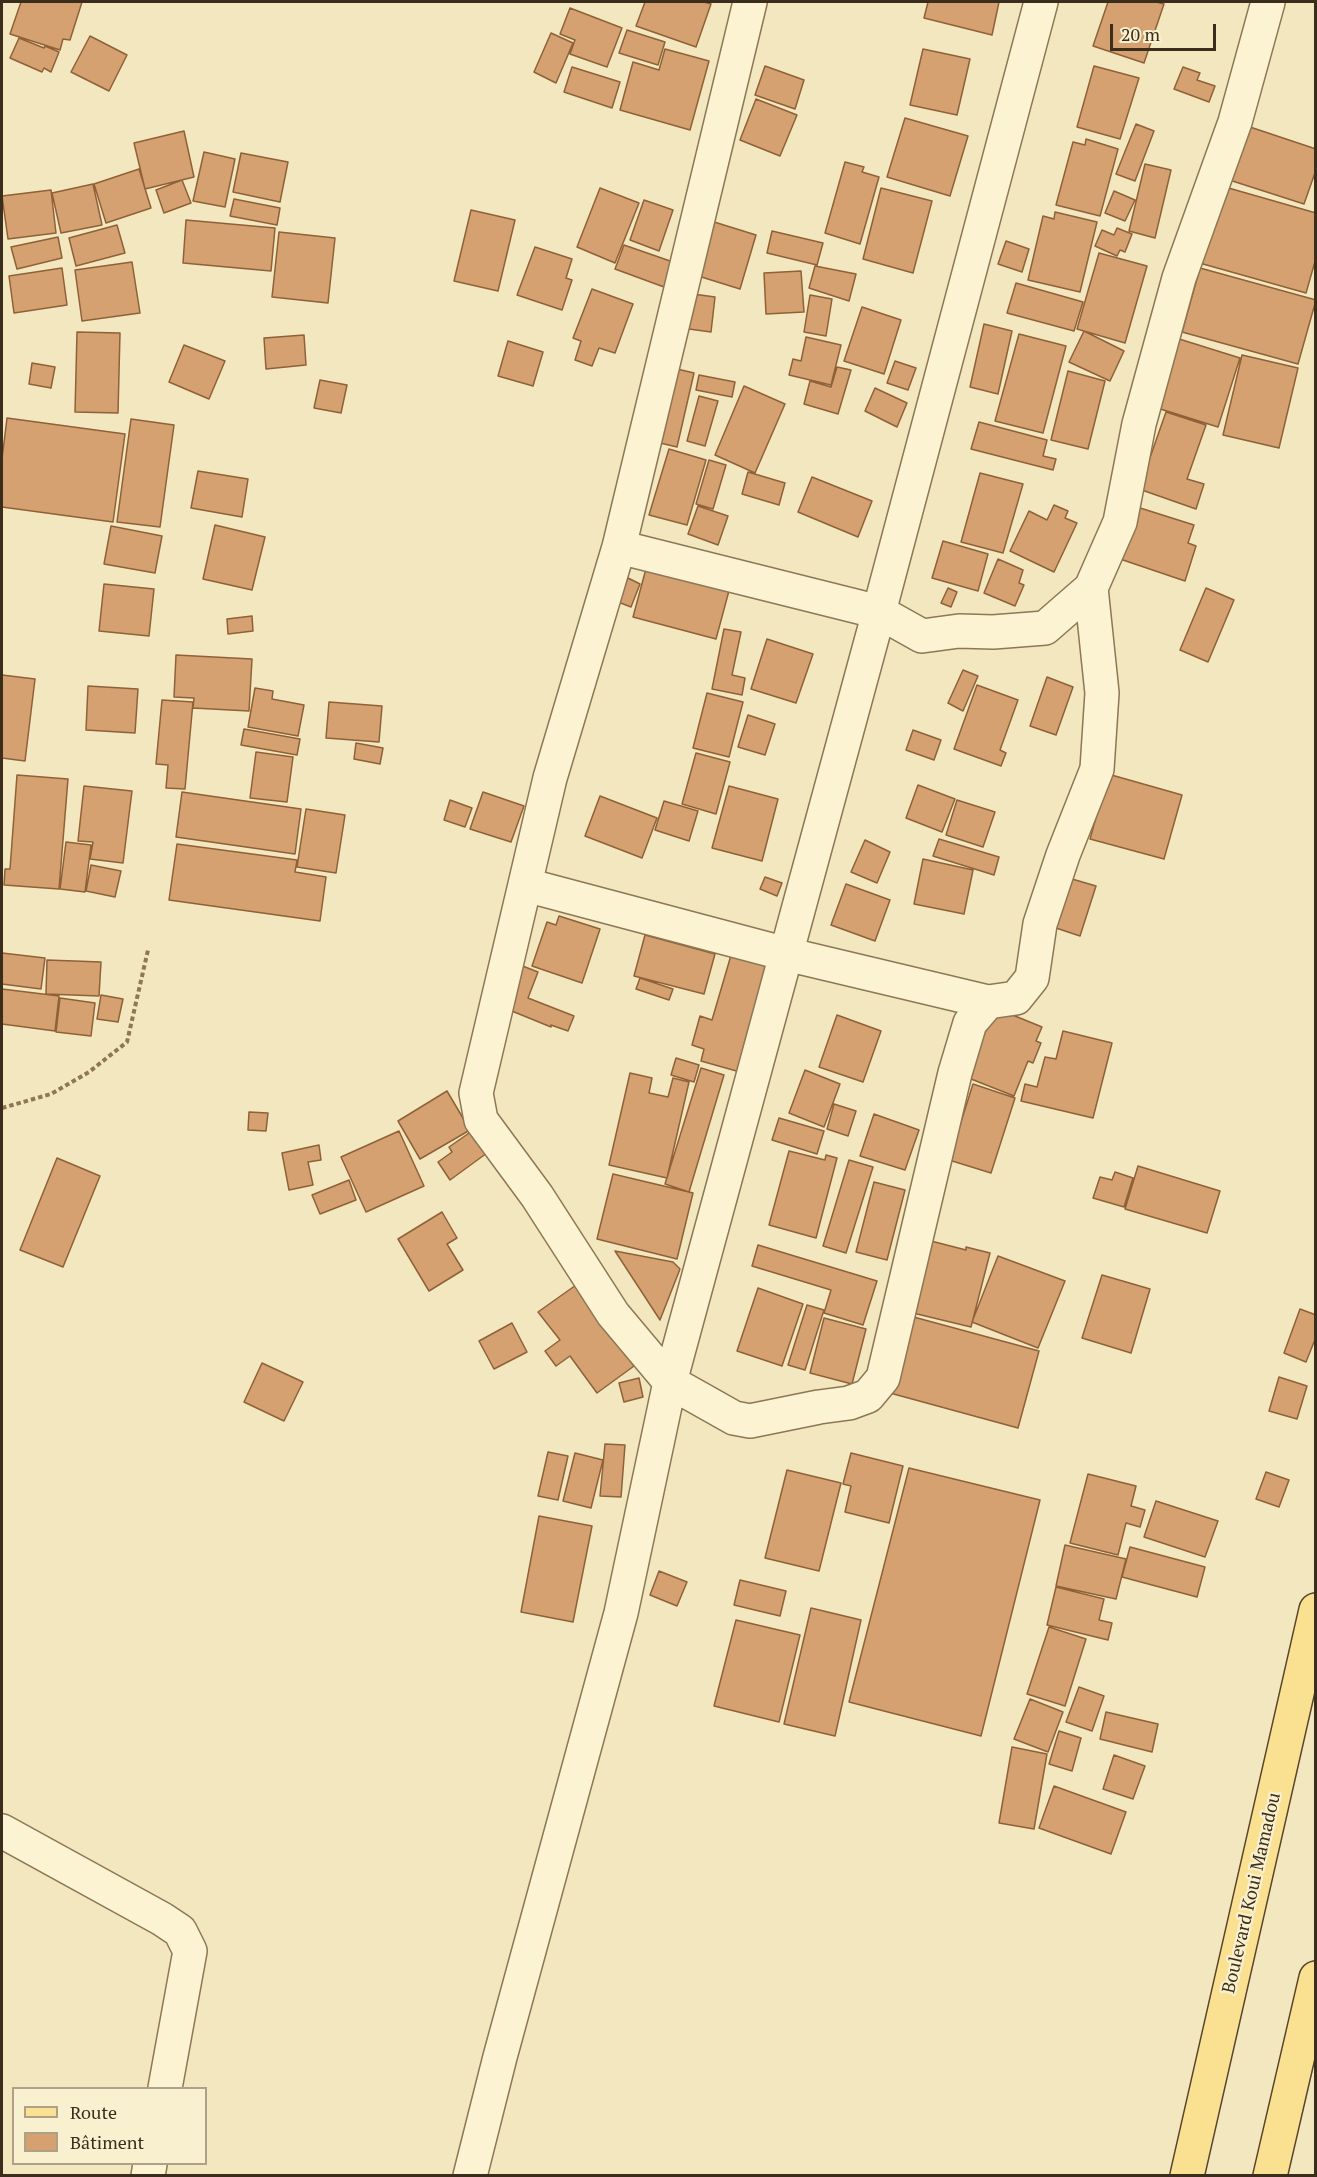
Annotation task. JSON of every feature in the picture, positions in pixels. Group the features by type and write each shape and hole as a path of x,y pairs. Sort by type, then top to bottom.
{"main road":[{"name":"Boulevard Koui Mamadou","path":"1187,2175 1316,1610"},
{"path":"1270,2175 1316,1978"}],"street":[{"path":"750,2 619,547 550,778 476,1093 481,1120 537,1196 613,1314 670,1382 734,1418 750,1421 849,1403 868,1396 883,1378 955,1073 970,1023 988,1002"},
{"path":"473,2174 500,2057 621,1613 670,1382 879,612 1041,2"},
{"path":"619,547 879,612 922,636 959,631 993,632 1045,628 1091,588 1120,522 1139,424 1179,278 1235,122 1268,2"},
{"path":"526,885 786,954 988,1002 1016,998 1032,978 1040,924 1063,855 1098,769 1102,693 1091,588"},
{"path":"2,1831 180,1931 190,1951 165,2087"}],"path":[{"path":"2,1108 51,1094 89,1072 127,1042 148,950"}],"building":[{"path":"21,2 82,2 70,40 63,39 60,50 10,34"},
{"path":"645,2 711,4 696,47 636,26"},
{"path":"928,2 999,2 992,35 924,18"},
{"path":"1108,2 1164,4 1144,63 1093,46"},
{"path":"570,8 622,28 607,67 570,54 575,40 560,34"},
{"path":"627,30 665,42 658,65 619,53"},
{"path":"551,33 573,43 556,83 534,72"},
{"path":"90,36 127,55 109,91 71,72"},
{"path":"19,38 59,52 51,72 44,68 42,72 10,58"},
{"path":"665,49 709,61 690,130 620,110 633,62 659,70"},
{"path":"923,49 970,59 957,115 910,105"},
{"path":"765,66 804,80 795,109 755,95"},
{"path":"1094,66 1139,78 1120,139 1077,127"},
{"path":"572,67 620,82 612,108 564,92"},
{"path":"1183,67 1200,73 1197,80 1215,86 1209,102 1174,89"},
{"path":"756,99 797,115 780,156 740,140"},
{"path":"905,118 968,136 950,196 887,177"},
{"path":"1238,123 1316,149 1316,170 1304,204 1220,177"},
{"path":"1136,124 1154,131 1135,181 1116,174"},
{"path":"184,131 194,177 145,189 134,143"},
{"path":"1086,139 1118,149 1100,216 1056,205 1073,142 1085,145"},
{"path":"204,152 235,159 225,207 193,201"},
{"path":"241,153 288,162 280,202 233,192"},
{"path":"845,162 864,167 862,172 879,177 860,244 825,233"},
{"path":"1145,164 1171,170 1155,238 1129,231"},
{"path":"139,169 151,208 106,223 94,184"},
{"path":"182,180 191,203 164,213 156,190"},
{"path":"93,184 102,225 61,233 52,193"},
{"path":"1218,185 1316,213 1316,258 1306,293 1196,262"},
{"path":"600,188 639,203 615,263 577,247"},
{"path":"881,188 932,201 913,273 863,259"},
{"path":"51,190 56,233 8,239 2,196"},
{"path":"1114,191 1135,200 1125,221 1105,213"},
{"path":"234,199 280,208 277,225 230,216"},
{"path":"644,200 673,210 659,251 630,240"},
{"path":"471,210 515,220 498,291 454,281"},
{"path":"1055,212 1097,222 1080,292 1028,280 1043,216 1054,219"},
{"path":"186,220 275,228 271,271 183,263"},
{"path":"711,221 756,235 740,289 695,275"},
{"path":"117,225 125,253 76,266 69,238"},
{"path":"1117,228 1132,234 1125,252 1120,250 1117,256 1095,246 1102,230 1114,235"},
{"path":"772,231 823,243 817,265 767,253"},
{"path":"279,232 335,238 328,303 272,297"},
{"path":"58,237 62,258 17,269 11,247"},
{"path":"1006,241 1029,249 1022,272 998,264"},
{"path":"624,245 673,262 664,287 615,269"},
{"path":"535,247 572,259 566,278 572,280 562,310 517,295"},
{"path":"1099,253 1147,266 1125,343 1077,329"},
{"path":"132,262 140,313 82,321 75,270"},
{"path":"815,266 856,274 849,301 809,288"},
{"path":"62,268 67,305 14,313 9,276"},
{"path":"1200,268 1316,300 1298,364 1182,332"},
{"path":"801,271 804,312 766,314 764,273"},
{"path":"1016,283 1083,302 1074,331 1007,313"},
{"path":"592,289 633,304 615,353 599,348 592,366 575,360 581,341 573,338"},
{"path":"693,294 715,297 711,332 689,329"},
{"path":"810,295 832,299 826,336 804,332"},
{"path":"862,307 901,320 884,374 844,361"},
{"path":"984,324 1012,331 998,394 970,387"},
{"path":"1084,331 1124,351 1110,381 1069,362"},
{"path":"77,332 120,333 118,413 75,412"},
{"path":"1019,334 1066,346 1043,433 995,421"},
{"path":"304,335 306,365 266,369 264,338"},
{"path":"806,337 841,345 831,385 789,375 793,359 801,361"},
{"path":"1176,338 1240,358 1218,427 1154,407"},
{"path":"508,341 543,352 533,386 498,376"},
{"path":"184,345 225,361 209,399 169,382"},
{"path":"1242,355 1298,368 1279,448 1223,435"},
{"path":"895,361 916,368 908,390 887,383"},
{"path":"32,363 55,367 51,388 29,384"},
{"path":"837,367 851,370 838,414 804,404 810,381 831,387"},
{"path":"673,368 694,373 677,447 656,442"},
{"path":"1068,371 1105,381 1088,449 1051,440"},
{"path":"699,375 735,382 732,397 696,390"},
{"path":"320,380 347,385 341,413 314,408"},
{"path":"744,386 785,404 755,473 715,455"},
{"path":"875,388 907,403 897,427 865,411"},
{"path":"699,396 718,401 705,446 687,441"},
{"path":"1166,412 1206,425 1187,479 1204,484 1196,509 1139,489"},
{"path":"7,418 125,434 113,522 2,507 2,459"},
{"path":"131,419 174,425 160,527 117,522"},
{"path":"979,422 1047,440 1043,456 1056,459 1053,470 971,449"},
{"path":"669,449 706,460 687,525 649,515"},
{"path":"709,460 726,465 713,509 696,504"},
{"path":"198,471 248,479 242,517 191,508"},
{"path":"748,472 785,483 779,505 742,494"},
{"path":"980,473 1023,484 1003,553 961,542"},
{"path":"812,477 872,501 858,537 798,512"},
{"path":"1054,505 1068,511 1065,518 1077,523 1054,572 1010,551 1029,511 1047,520"},
{"path":"698,506 728,516 718,545 688,534"},
{"path":"1137,507 1194,525 1188,543 1196,546 1185,581 1120,559"},
{"path":"215,525 265,537 252,590 203,579"},
{"path":"111,526 162,536 155,573 104,564"},
{"path":"943,541 988,554 978,591 932,578"},
{"path":"998,559 1023,570 1019,583 1024,585 1015,606 984,593"},
{"path":"647,565 730,587 716,639 633,617"},
{"path":"628,578 640,584 631,607 618,602"},
{"path":"104,584 154,589 149,636 99,631"},
{"path":"948,588 957,592 951,607 941,603"},
{"path":"1206,588 1234,600 1208,662 1180,650"},
{"path":"252,616 253,631 228,634 227,619"},
{"path":"724,629 741,632 732,675 745,678 742,695 712,689"},
{"path":"767,639 813,654 796,703 751,689"},
{"path":"176,655 252,659 249,711 193,708 194,698 174,697"},
{"path":"963,670 978,676 963,711 948,703"},
{"path":"2,675 35,679 25,761 2,758"},
{"path":"1047,677 1073,687 1056,735 1030,726"},
{"path":"977,685 1018,700 1000,750 1006,753 1001,766 954,749"},
{"path":"88,686 138,689 135,733 86,730"},
{"path":"255,688 273,691 272,699 304,705 298,736 248,727"},
{"path":"707,693 743,702 729,757 693,748"},
{"path":"162,700 193,702 185,789 166,788 168,765 156,764"},
{"path":"329,702 382,706 379,742 326,738"},
{"path":"748,715 775,724 765,755 738,747"},
{"path":"244,729 300,739 297,755 241,745"},
{"path":"913,730 941,740 934,760 906,750"},
{"path":"356,743 383,748 380,764 354,759"},
{"path":"256,752 293,757 287,802 250,798"},
{"path":"696,753 730,762 716,814 682,804"},
{"path":"1108,774 1182,795 1164,859 1090,839"},
{"path":"17,775 68,779 59,889 4,885 5,869 10,869"},
{"path":"918,785 955,799 942,832 906,818"},
{"path":"84,786 132,791 123,863 90,859 93,842 78,841"},
{"path":"729,786 778,799 762,861 712,848"},
{"path":"182,792 301,809 295,854 176,837"},
{"path":"483,792 524,806 511,842 470,829"},
{"path":"600,796 657,818 642,858 585,836"},
{"path":"450,800 472,808 465,827 444,820"},
{"path":"957,800 995,812 983,847 946,835"},
{"path":"664,801 698,811 689,841 655,830"},
{"path":"306,809 345,815 336,873 297,867"},
{"path":"939,839 999,857 994,875 933,856"},
{"path":"865,840 890,852 877,883 851,872"},
{"path":"66,842 91,845 85,892 60,889"},
{"path":"177,844 297,860 295,872 326,877 320,921 169,900"},
{"path":"923,859 973,870 964,914 914,904"},
{"path":"91,865 121,871 115,897 86,891"},
{"path":"765,877 782,883 777,896 760,889"},
{"path":"1072,879 1096,886 1080,936 1056,928"},
{"path":"846,884 890,900 875,941 831,925"},
{"path":"559,916 600,929 582,983 532,966 547,922 556,925"},
{"path":"645,935 715,954 704,994 634,976"},
{"path":"734,945 773,956 740,1072 701,1061 704,1049 692,1045 700,1016 712,1020"},
{"path":"2,953 45,958 41,989 2,984"},
{"path":"47,960 101,962 99,996 46,994"},
{"path":"520,965 538,972 528,998 574,1016 568,1031 551,1025 551,1027 502,1007"},
{"path":"640,978 673,989 669,1000 636,989"},
{"path":"2,989 59,996 55,1031 2,1024"},
{"path":"101,995 123,999 118,1022 97,1019"},
{"path":"60,998 95,1003 91,1036 56,1032"},
{"path":"993,1007 1042,1027 1036,1041 1041,1043 1033,1063 1028,1061 1014,1096 966,1077"},
{"path":"837,1015 881,1031 863,1082 819,1067"},
{"path":"1063,1031 1112,1043 1093,1118 1021,1101 1025,1084 1037,1087 1045,1057 1056,1059"},
{"path":"676,1058 699,1065 694,1082 671,1075"},
{"path":"701,1068 724,1075 689,1192 665,1184"},
{"path":"805,1070 840,1084 824,1127 789,1113"},
{"path":"630,1073 652,1078 649,1093 668,1097 673,1078 689,1082 667,1178 609,1165"},
{"path":"973,1084 1015,1098 991,1173 949,1160"},
{"path":"447,1091 470,1130 420,1159 398,1121"},
{"path":"834,1104 856,1111 848,1136 827,1129"},
{"path":"249,1112 268,1113 266,1131 248,1130"},
{"path":"874,1114 919,1130 905,1170 860,1156"},
{"path":"779,1118 824,1131 817,1154 772,1140"},
{"path":"399,1131 424,1186 366,1212 341,1157"},
{"path":"472,1131 487,1153 450,1180 438,1162 452,1152 449,1147"},
{"path":"319,1145 321,1160 308,1162 313,1185 289,1190 282,1153"},
{"path":"789,1151 825,1160 826,1155 837,1158 816,1238 769,1225"},
{"path":"57,1158 100,1176 63,1267 20,1250"},
{"path":"849,1160 873,1167 846,1253 823,1246"},
{"path":"1138,1166 1220,1191 1207,1233 1125,1209"},
{"path":"1115,1172 1133,1178 1124,1207 1093,1198 1100,1177 1112,1180"},
{"path":"613,1174 693,1193 677,1259 597,1239"},
{"path":"349,1180 356,1200 320,1214 312,1195"},
{"path":"874,1182 905,1190 887,1260 856,1252"},
{"path":"442,1212 457,1238 447,1244 463,1270 429,1291 398,1239"},
{"path":"931,1241 966,1250 966,1247 990,1253 971,1327 913,1313"},
{"path":"758,1245 877,1281 863,1325 824,1313 831,1290 752,1266"},
{"path":"615,1251 673,1262 680,1269 660,1320"},
{"path":"998,1256 1065,1281 1038,1348 972,1322"},
{"path":"1102,1275 1150,1289 1131,1353 1082,1338"},
{"path":"576,1285 634,1366 597,1393 570,1356 556,1366 545,1351 560,1340 538,1312"},
{"path":"758,1288 803,1304 782,1366 737,1351"},
{"path":"807,1305 824,1310 805,1370 788,1365"},
{"path":"1300,1309 1316,1315 1316,1337 1306,1362 1284,1353"},
{"path":"910,1316 1039,1351 1018,1428 890,1393"},
{"path":"824,1318 866,1329 852,1384 810,1373"},
{"path":"512,1323 527,1352 494,1369 479,1341"},
{"path":"262,1363 303,1382 284,1421 244,1402"},
{"path":"1279,1377 1307,1386 1297,1419 1269,1411"},
{"path":"639,1378 643,1397 624,1402 619,1383"},
{"path":"605,1444 625,1445 621,1497 600,1496"},
{"path":"548,1452 568,1456 558,1500 538,1496"},
{"path":"575,1453 603,1460 591,1508 563,1501"},
{"path":"851,1453 903,1466 889,1523 845,1512 851,1486 843,1484"},
{"path":"909,1468 1040,1500 981,1736 849,1702"},
{"path":"787,1470 841,1483 819,1571 765,1558"},
{"path":"1266,1472 1289,1480 1279,1507 1256,1499"},
{"path":"1088,1474 1136,1486 1131,1506 1145,1510 1140,1527 1126,1523 1118,1555 1070,1543"},
{"path":"1156,1501 1218,1521 1205,1557 1144,1537"},
{"path":"539,1516 592,1526 573,1622 521,1612"},
{"path":"1065,1545 1126,1559 1116,1599 1056,1586"},
{"path":"1130,1547 1205,1567 1197,1597 1122,1577"},
{"path":"659,1571 687,1582 677,1606 650,1595"},
{"path":"740,1580 786,1591 780,1616 734,1605"},
{"path":"1056,1587 1104,1599 1099,1620 1112,1623 1108,1640 1047,1625"},
{"path":"811,1608 861,1620 835,1736 784,1724"},
{"path":"736,1620 800,1635 779,1722 714,1706"},
{"path":"1049,1627 1086,1639 1065,1706 1027,1694"},
{"path":"1079,1687 1104,1696 1092,1731 1066,1722"},
{"path":"1030,1699 1063,1712 1048,1752 1014,1739"},
{"path":"1106,1712 1158,1724 1152,1752 1100,1739"},
{"path":"1059,1731 1081,1738 1072,1771 1049,1764"},
{"path":"1012,1747 1047,1754 1034,1829 999,1823"},
{"path":"1114,1755 1145,1766 1133,1799 1103,1789"},
{"path":"1054,1786 1126,1812 1111,1854 1039,1828"}]}
